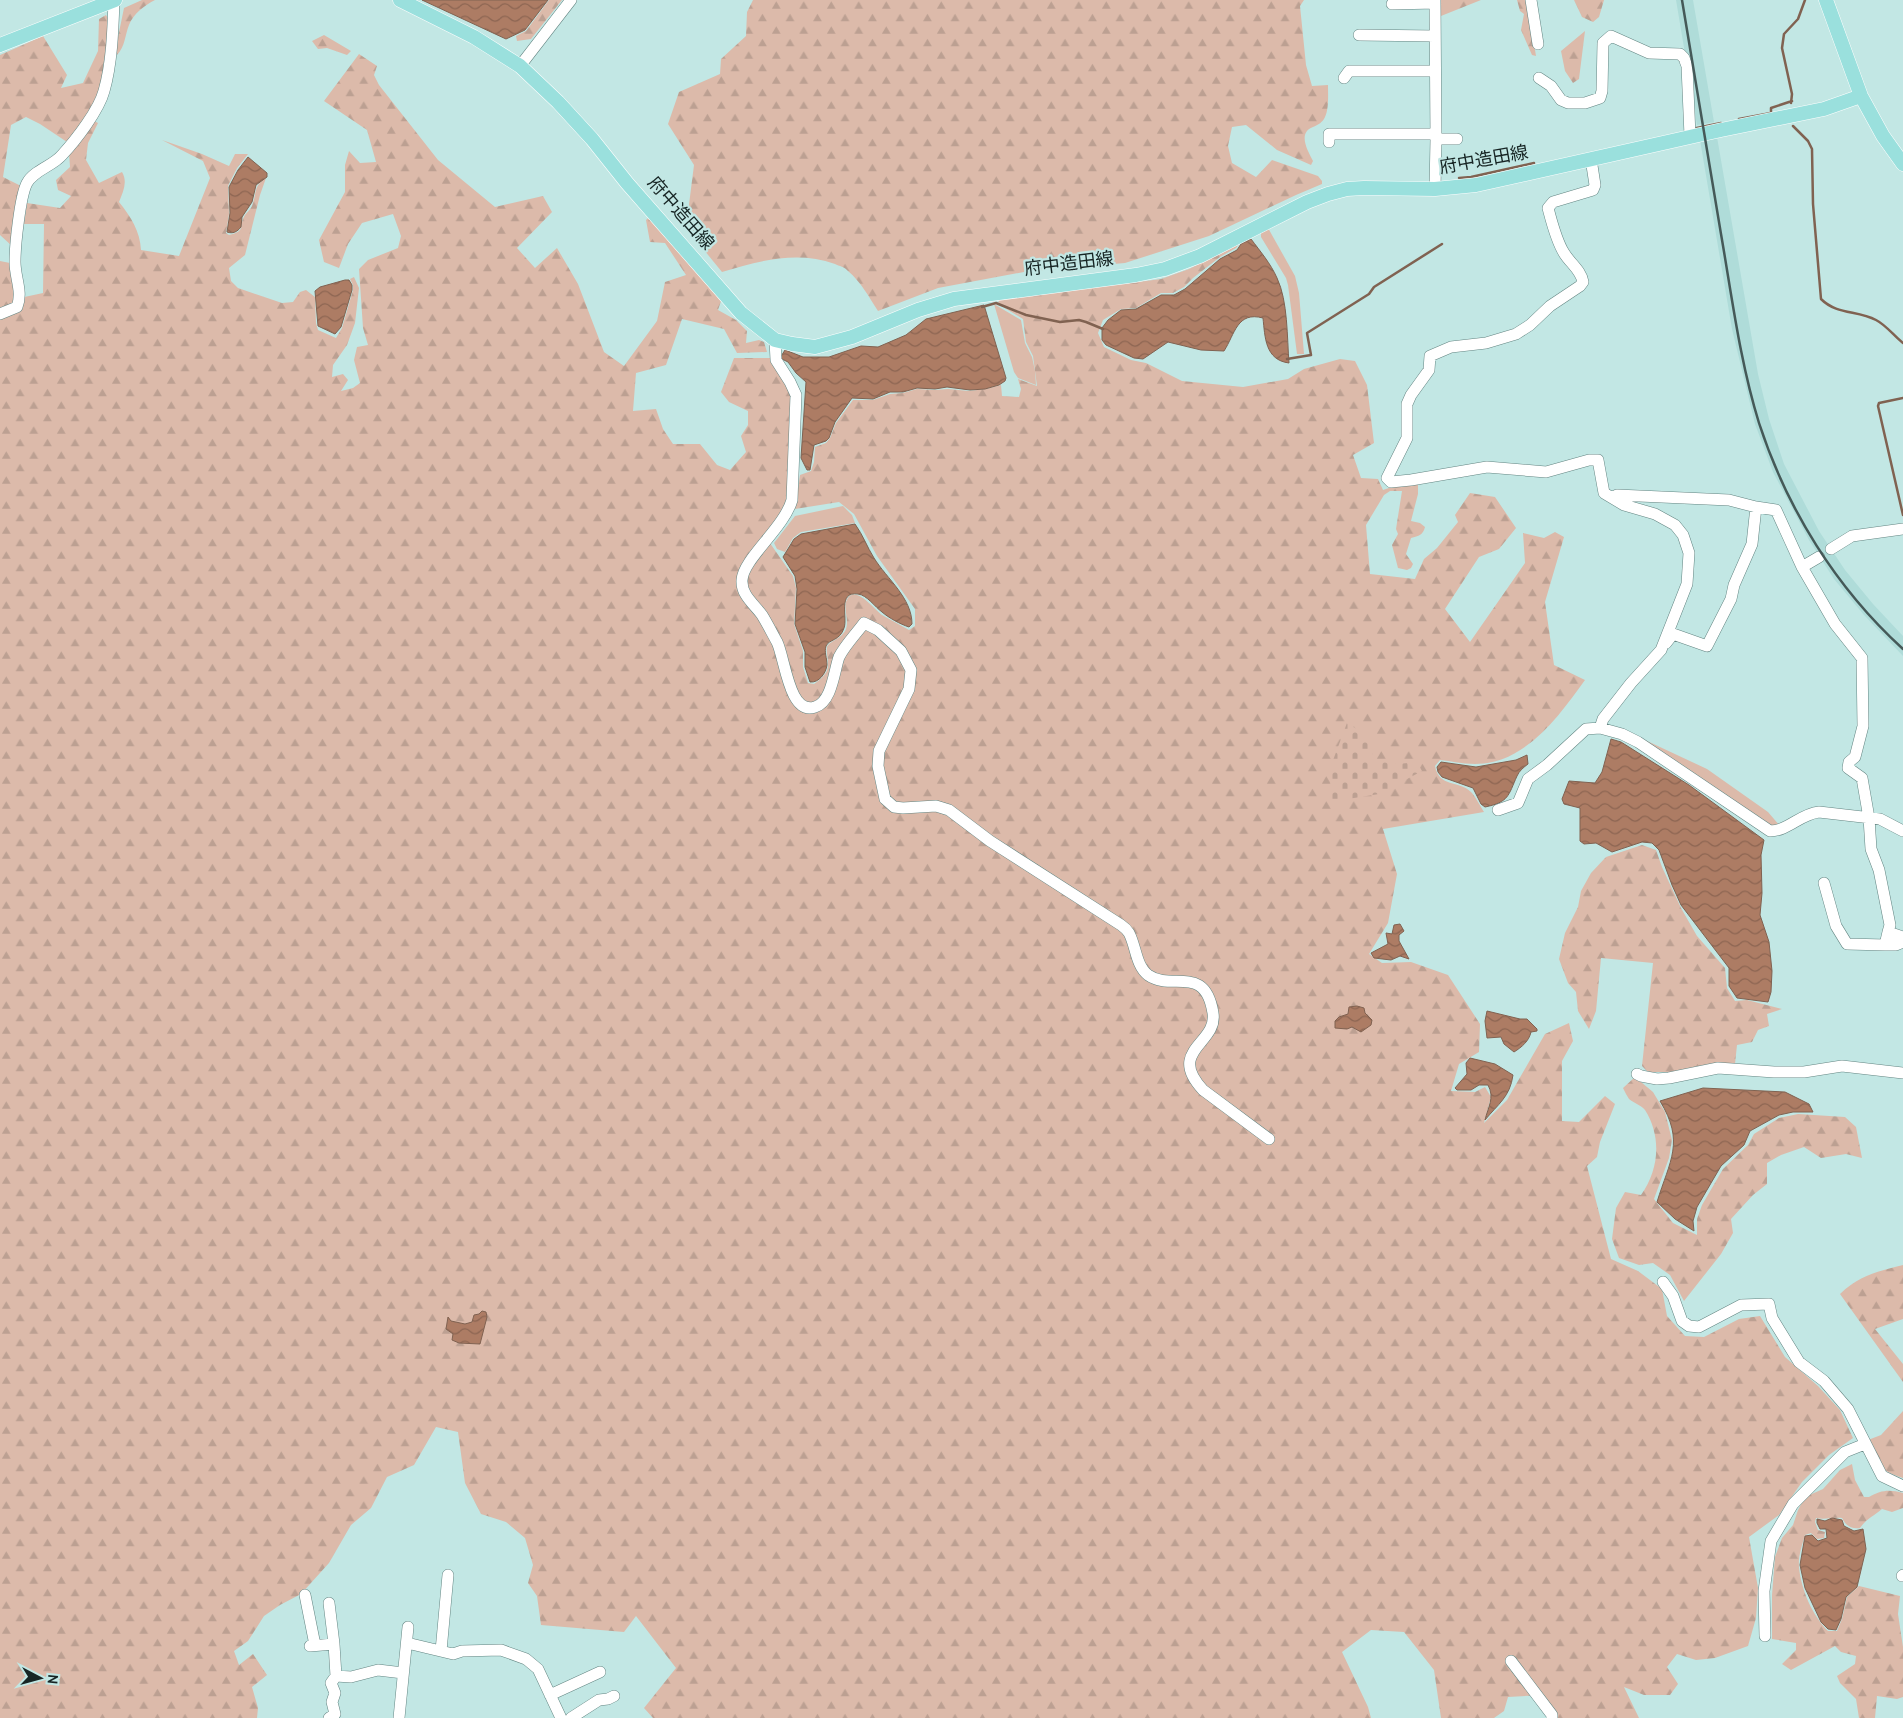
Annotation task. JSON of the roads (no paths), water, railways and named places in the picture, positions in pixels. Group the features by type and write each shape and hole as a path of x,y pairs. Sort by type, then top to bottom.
{"main road":[{"path":"0,45 115,0"},
{"name":"府中造田線","path":"400,0 474,38 520,66 558,102 592,139 741,313 775,340 816,347 852,337 918,310 954,299 1136,275 1165,269 1200,256 1307,202 1348,189 1435,189 1476,185 1690,136 1824,109 1861,96"},
{"path":"1826,0 1861,96 1883,136 1903,164"}],"street":[{"path":"0,314 17,307 20,298 15,263 20,218 27,183 37,173 62,156 96,109 104,92 114,22 115,0"},
{"path":"520,66 571,0"},
{"path":"1531,0 1538,44"},
{"path":"1392,4 1435,2 1435,189"},
{"path":"1359,35 1435,36"},
{"path":"1539,78 1551,86 1561,100 1568,103 1586,103 1600,98 1602,91 1603,43 1611,36 1649,53 1680,54 1684,58 1686,66 1690,136"},
{"path":"1344,78 1348,71 1435,71"},
{"path":"1329,142 1330,134 1436,136 1457,139"},
{"path":"1590,159 1595,185 1593,190 1552,202 1548,208 1564,254 1582,277 1583,282 1516,334 1486,343 1451,347 1430,356 1429,370 1411,395 1407,404 1407,438 1387,478 1391,482 1412,480 1487,467 1546,472 1589,460 1598,460 1604,493 1624,505 1655,514 1675,525 1684,535 1688,547 1687,584 1661,650"},
{"path":"775,340 776,360 796,395 792,500 782,522 744,570 742,581 747,597 762,616 778,645 794,697 800,706 808,708 816,707 821,703 829,692 840,656 864,623 878,630 901,651 910,670 909,689 880,751 878,766 885,799 894,807 936,806 949,810 990,841 1122,924 1129,934 1144,971 1149,976 1157,979 1191,982 1200,986 1206,993 1213,1014 1212,1026 1206,1038 1194,1048 1191,1055 1190,1064 1194,1080 1203,1090 1269,1139"},
{"path":"1612,498 1617,495 1729,500 1776,510 1802,567 1835,624 1862,658 1863,726 1854,756 1848,762 1848,768 1862,778 1869,818 1871,849 1879,870 1890,925 1885,945"},
{"path":"1600,728 1603,719 1673,634 1706,646 1731,600 1734,585 1752,544 1756,507"},
{"path":"1831,549 1852,536 1903,528"},
{"path":"1802,567 1819,557"},
{"path":"1498,810 1518,803 1528,779 1547,765 1586,729 1600,728 1622,734 1638,742 1770,831 1779,831 1810,813 1818,812 1880,818 1903,831"},
{"path":"1824,883 1836,926 1847,944 1896,945 1903,942"},
{"path":"1888,932 1903,937"},
{"path":"1637,1074 1657,1079 1718,1068 1804,1072 1842,1066 1903,1073"},
{"path":"1664,1282 1673,1296 1682,1321 1689,1326 1699,1327 1741,1305 1770,1304 1772,1318 1799,1362 1824,1381 1848,1409 1882,1476 1903,1486"},
{"path":"1765,1636 1764,1590 1771,1541 1793,1504 1845,1452 1865,1444"},
{"path":"441,1651 448,1575"},
{"path":"305,1596 312,1645 334,1644"},
{"path":"329,1603 336,1676 331,1683 335,1693 332,1702 336,1714 329,1718"},
{"path":"399,1718 408,1627"},
{"path":"407,1643 453,1654 462,1651 501,1650 526,1660 538,1669 561,1718"},
{"path":"1511,1661 1552,1715 1552,1718"},
{"path":"336,1676 352,1677 378,1670 403,1674"},
{"path":"550,1694 600,1672"},
{"path":"571,1718 599,1700 614,1696"}],"water":[{"path":"422,0 548,0 525,30 506,39"},
{"path":"248,157 267,173 267,177 256,185 252,202 242,217 241,227 235,232 227,232 230,213 229,187"},
{"path":"1251,239 1272,268 1281,287 1286,320 1289,363 1275,357 1268,347 1263,318 1247,318 1242,321 1234,331 1224,351 1201,350 1168,342 1143,359 1134,358 1106,345 1102,340 1102,328 1108,320 1121,310 1136,309 1161,295 1174,295 1185,289 1220,259 1237,250 1241,244"},
{"path":"349,280 352,290 341,327 335,334 318,326 315,291 320,287"},
{"path":"984,305 1006,378 1005,381 985,389 917,388 903,392 890,392 873,399 852,398 835,422 829,438 814,445 810,470 807,470 801,458 806,382 788,362 780,358 785,350 803,357 829,357 861,346 878,347 906,335 926,319"},
{"path":"855,524 879,566 903,597 911,615 912,624 909,627 898,623 865,597 852,594 845,601 845,624 842,632 826,646 827,665 825,671 822,677 810,682 805,667 805,652 795,624 797,589 795,576 783,557 794,539 801,534"},
{"path":"1611,739 1621,742 1689,785 1764,840 1761,855 1762,893 1760,915 1769,942 1772,971 1771,992 1768,1002 1737,998 1729,986 1729,968 1681,905 1659,850 1652,843 1642,842 1612,852 1596,843 1584,844 1580,841 1580,808 1564,804 1562,799 1569,781 1595,783 1602,772"},
{"path":"1527,755 1528,764 1519,772 1507,797 1499,803 1485,807 1481,804 1473,788 1442,777 1437,767 1441,762 1476,767 1516,760"},
{"path":"1400,924 1404,931 1399,935 1399,941 1409,959 1400,956 1391,960 1374,958 1371,953 1388,944 1386,933 1392,934 1394,925"},
{"path":"1357,1006 1364,1008 1365,1013 1372,1020 1371,1025 1361,1032 1352,1027 1347,1029 1335,1028 1335,1021 1339,1017 1348,1014 1349,1007"},
{"path":"1487,1011 1527,1019 1537,1031 1531,1032 1525,1044 1514,1052 1504,1044 1501,1037 1487,1038 1485,1021"},
{"path":"1470,1058 1495,1064 1513,1075 1506,1095 1485,1120 1491,1098 1488,1085 1479,1085 1471,1090 1457,1090 1455,1088 1467,1074 1466,1063"},
{"path":"1703,1088 1785,1092 1809,1104 1813,1112 1793,1112 1779,1115 1750,1131 1744,1145 1721,1166 1697,1207 1693,1221 1694,1231 1675,1219 1657,1202 1673,1151 1672,1128 1668,1115 1660,1101"},
{"path":"482,1311 486,1312 487,1317 480,1344 459,1343 452,1340 453,1334 446,1329 448,1317 451,1321 465,1324 472,1322 474,1315"},
{"path":"1832,1518 1842,1520 1844,1526 1854,1531 1863,1529 1866,1549 1857,1587 1846,1597 1841,1619 1836,1630 1828,1629 1821,1622 1805,1588 1800,1565 1805,1536 1812,1535 1818,1541 1827,1538 1826,1529 1820,1529 1817,1519 1825,1521"}],"waterway":[{"path":"1791,103 1792,94 1782,48 1784,34 1798,19 1805,0"},
{"path":"1739,119 1771,113 1771,108 1792,101"},
{"path":"1692,129 1721,123"},
{"path":"1793,126 1808,141 1812,149 1813,204 1821,299 1834,308 1876,320 1903,343"},
{"path":"1459,178 1534,163"},
{"path":"1287,359 1311,355 1307,333 1369,294 1374,287 1442,244"},
{"path":"982,307 996,303 1026,315 1060,322 1079,320 1103,329"},
{"path":"1903,398 1879,403 1878,406 1903,515"}],"railway":[{"path":"1682,0 1737,329 1752,400 1759,423 1770,455 1784,486 1816,545 1856,600 1903,649"}]}
